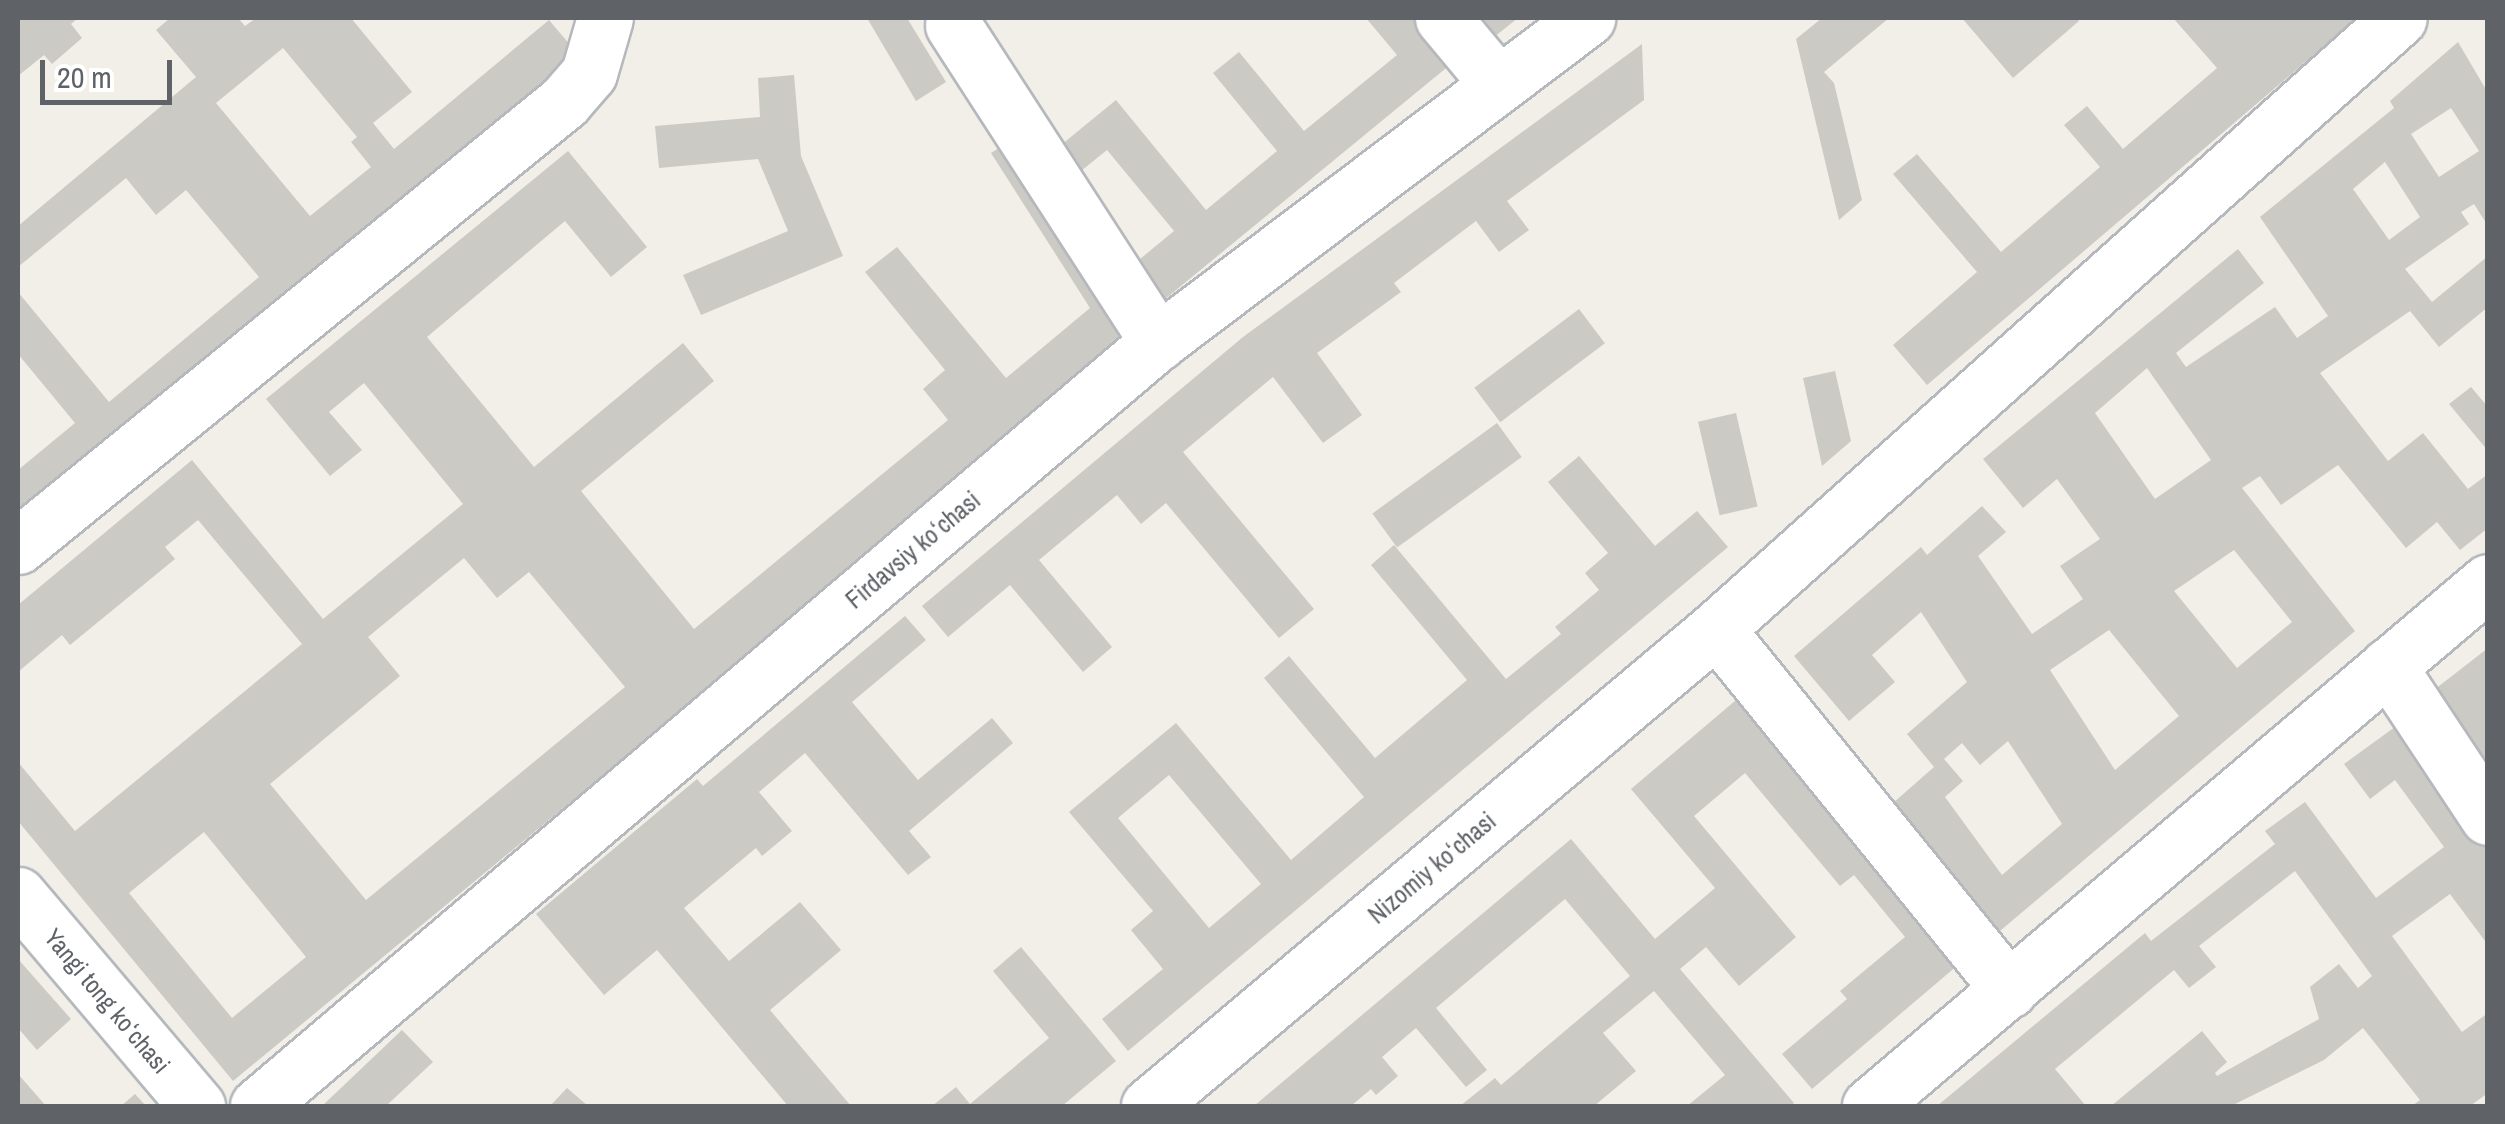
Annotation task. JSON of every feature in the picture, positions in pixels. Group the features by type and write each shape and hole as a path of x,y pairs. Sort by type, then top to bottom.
{"street":[{"path":"18,546 564,102 589,73 605,18"},
{"path":"1442,18 1498,84"},
{"name":"Firdavsiy koʻchasi","path":"258,1106 1158,342 1587,18"},
{"name":"Nizomiy koʻchasi","path":"1148,1106 1716,629 2400,18"},
{"path":"953,25 1158,342"},
{"path":"1870,1106 2488,582"},
{"path":"1716,629 2009,990"},
{"path":"2388,666 2488,818"},
{"name":"Yangi tong koʻchasi","path":"18,895 197,1106"}],"building":[{"path":"18,18 78,18 71,24 82,38 52,64 44,55 18,76"},
{"path":"170,18 238,18 245,26 256,18 351,18 412,92 373,123 394,149 549,20 582,59 18,528 18,470 75,423 18,354 18,292 109,402 259,277 186,190 156,215 126,178 18,267 18,226 196,77 156,30","holes":["283,48 357,137 351,142 371,167 310,216 216,103"]},
{"path":"867,18 907,18 946,82 916,101"},
{"path":"1366,18 1413,18 1451,64 1153,309 1123,273 1174,231 1107,150 1071,179 1050,154 1116,100 1206,210 1277,151 1213,73 1239,52 1304,131 1397,55"},
{"path":"1461,18 1518,18 1484,45"},
{"path":"1822,18 1889,18 1824,72 1834,83 1862,200 1839,220 1796,39"},
{"path":"1962,18 2076,18 2079,21 2013,78"},
{"path":"2173,18 2357,18 1927,385 1893,345 1977,272 1893,174 1917,154 2001,252 2100,167 2064,125 2087,106 2123,149 2217,68"},
{"path":"2458,42 2488,93 2488,226 2474,204 2461,212 2469,224 2405,269 2432,302 2488,256 2488,307 2439,347 2410,311 2320,373 2388,461 2423,433 2468,489 2488,474 2488,528 2460,550 2437,522 2406,548 2338,465 2281,505 2260,476 2242,488 2355,631 1994,936 1893,803 1934,767 1907,734 1967,682 1921,612 1872,655 1895,682 1849,721 1794,656 1921,547 1927,555 1982,506 2006,532 1978,556 2032,634 2083,599 2060,566 2100,539 2057,479 2023,508 1983,459 2238,249 2264,283 2176,353 2186,367 2275,307 2297,338 2328,316 2260,217 2394,108 2390,101","holes":["2451,108 2479,151 2439,177 2411,134","2385,162 2420,217 2389,240 2353,189","2147,368 2211,460 2155,499 2095,413","2234,550 2292,622 2237,668 2174,591","2109,630 2179,716 2115,770 2050,670","2008,741 2062,824 2002,875 1945,797 1963,781 1944,759 1962,743 1980,765"]},
{"path":"1642,44 1644,100 1507,201 1529,230 1499,252 1476,221 1394,283 1401,292 1317,353 1362,415 1323,443 1273,377 1183,452 1314,609 1279,638 1166,503 1141,524 1117,495 1039,560 1112,647 1083,672 1010,585 948,637 922,606 1243,337"},
{"path":"794,75 801,156 843,256 701,315 683,275 788,231 758,159 659,168 655,126 760,117 758,78"},
{"path":"1019,135 1143,329 233,1081 18,821 18,762 75,831 302,644 198,520 165,547 175,559 70,645 62,635 18,672 18,605 192,460 323,619 463,504 364,383 329,412 362,450 330,476 266,399 568,151 647,247 611,277 565,221 427,337 534,467 683,343 714,381 581,491 694,629 948,420 923,389 945,370 865,272 897,247 1006,378 1090,308 991,153","holes":["464,558 497,598 529,572 625,687 366,900 270,784 400,676 368,637","204,832 306,957 232,1018 129,893"]},
{"path":"1579,309 1605,343 1500,422 1474,388"},
{"path":"1835,371 1851,441 1822,466 1803,378"},
{"path":"2471,387 2488,407 2488,451 2449,404"},
{"path":"1736,413 1758,507 1720,515 1698,422"},
{"path":"1497,423 1522,457 1397,547 1372,514"},
{"path":"1579,456 1655,546 1697,511 1728,547 1128,1051 1102,1019 1163,969 1131,930 1153,911 1069,812 1176,723 1291,860 1364,797 1264,678 1289,656 1375,758 1467,680 1371,565 1394,545 1506,679 1561,634 1555,627 1599,590 1585,573 1608,553 1548,482","holes":["1169,775 1261,884 1209,928 1118,818"]},
{"path":"905,616 926,640 852,702 918,780 992,718 1013,743 909,831 931,857 908,875 805,753 759,792 792,831 762,856 756,848 684,908 729,961 800,902 841,950 770,1010 851,1106 788,1106 657,950 604,995 536,914 697,779 703,786"},
{"path":"2488,648 2488,771 2430,693"},
{"path":"1742,695 1965,959 1812,1089 1782,1054 1847,999 1840,991 1905,937 1854,875 1840,886 1745,773 1694,816 1796,937 1739,986 1706,947 1680,969 1794,1103 1790,1106 1687,1106 1725,1075 1654,991 1603,1033 1636,1071 1594,1106 1460,1106 1495,1078 1501,1085 1630,976 1565,899 1436,1008 1487,1070 1466,1087 1416,1028 1382,1057 1398,1076 1376,1095 1371,1089 1351,1106 1254,1106 1571,839 1655,939 1715,888 1631,789"},
{"path":"2399,724 2488,843 2488,945 2450,894 2392,936 2462,1032 2488,1013 2488,1093 2470,1106 2412,1106 2420,1100 2363,1028 2324,1060 2231,1106 2111,1106 2202,1031 2227,1062 2215,1073 2217,1076 2319,1019 2310,987 2339,964 2358,988 2372,976 2295,871 2199,946 2216,967 2189,988 2174,970 2055,1069 2086,1106 1937,1106 2145,933 2151,941 2275,844 2265,831 2305,802 2376,898 2444,847 2395,780 2370,799 2344,764"},
{"path":"1021,947 1116,1061 1062,1106 932,1106 956,1087 970,1104 1049,1038 993,971"},
{"path":"18,959 71,1019 37,1050 18,1028"},
{"path":"402,1030 433,1062 386,1106 322,1106"},
{"path":"18,1074 46,1106 18,1106"},
{"path":"567,1088 588,1106 550,1106"},
{"path":"135,1094 146,1106 121,1106"}]}
